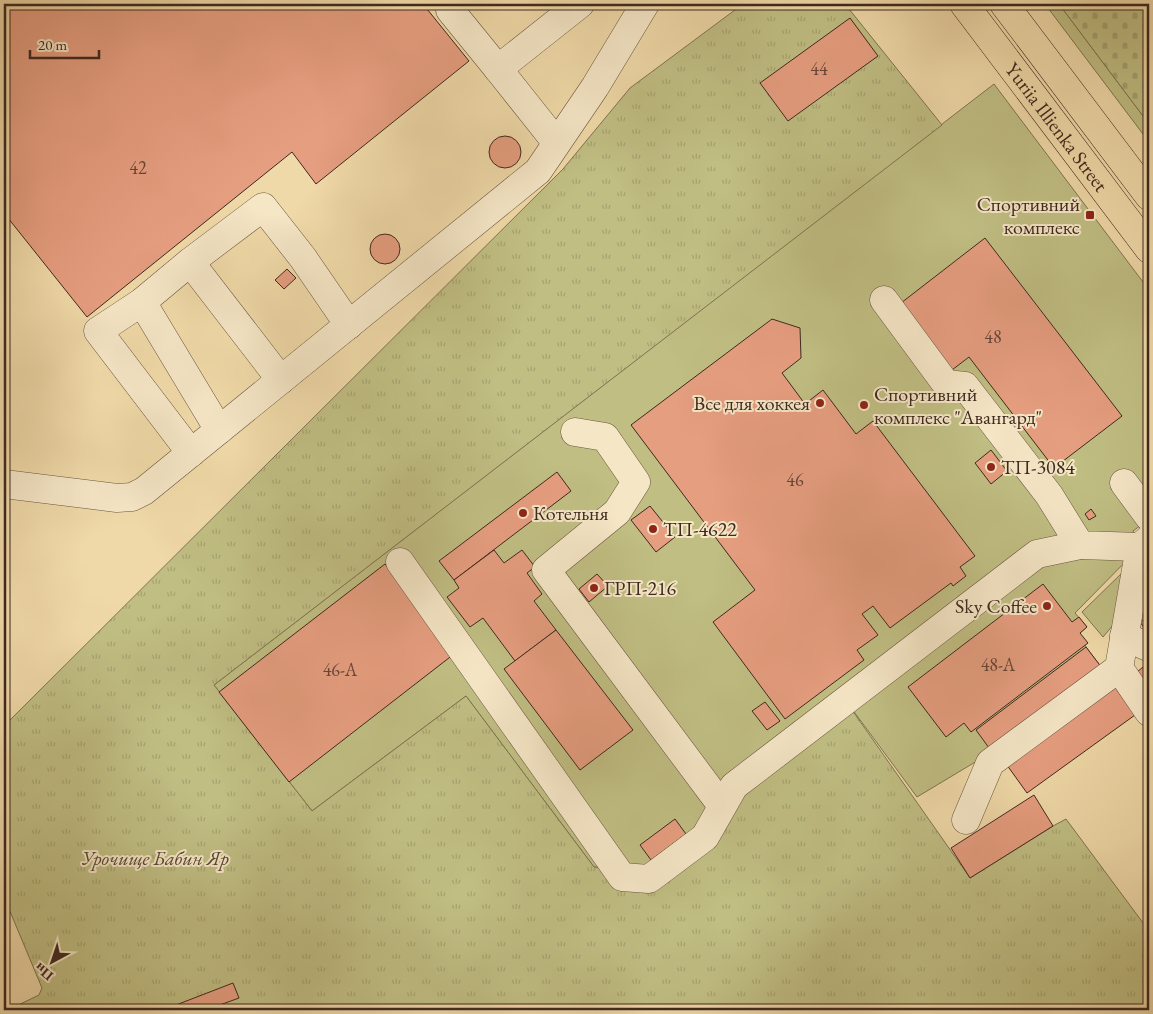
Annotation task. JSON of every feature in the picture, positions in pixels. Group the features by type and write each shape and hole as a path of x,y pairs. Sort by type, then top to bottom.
{"main road":[{"name":"Yuriia Illienka Street","path":"964,4 1149,249"},
{"name":"Yuriia Illienka Street","path":"1004,4 1149,196"}],"lane":[{"path":"498,70 580,4"},
{"path":"4,484 117,498 132,498 144,491 538,171 594,87 644,4"},
{"path":"450,10 556,142"},
{"path":"191,453 98,331 142,302 190,262 263,207 303,258 349,325"},
{"path":"190,262 281,380"},
{"path":"884,300 946,384 965,386 1049,495 1080,545"},
{"path":"142,302 219,430"},
{"path":"575,432 605,437 636,482 618,512 546,570 722,806"},
{"path":"1124,483 1149,517"},
{"path":"400,562 622,877 650,879 705,837 734,786 1037,554 1080,545 1145,543 1124,636 1119,668 1149,712"},
{"path":"1124,636 1149,646"},
{"path":"966,820 990,764 1119,668"}],"green space":[{"name":"Урочище Бабин Яр","path":"743,4 845,4 942,125 214,685 312,811 466,696 594,867 645,873 701,831 838,690 970,878 1066,819 1149,931 1149,1010 8,1010 39,995 42,988 4,897 4,726 563,169 630,88"},
{"path":"1045,4 1059,4 1149,124 1149,142"},
{"path":"1059,4 1149,4 1149,124"},
{"name":"Спортивний комплекс \"Авангард\"","path":"994,84 1149,290 1149,519 1133,531 1140,547 1075,613 1087,627 1080,633 1086,647 1102,668 992,752 917,797 838,690 701,831 645,873 594,867 466,696 312,811 214,685"},
{"path":"1125,570 1114,624 1103,637 1082,612"}],"building":[{"path":"4,4 423,4 469,61 316,184 292,152 87,317 4,213"},
{"path":"850,18 878,56 788,121 760,83"},
{"path":"505,136 516,141 521,152 516,163 505,168 494,163 489,152 494,141"},
{"path":"385,234 396,238 400,249 396,260 385,264 374,260 370,249 374,238"},
{"path":"985,238 1122,416 1054,468 969,357 952,370 901,303"},
{"path":"287,269 296,278 284,289 275,280"},
{"path":"772,319 800,328 801,358 782,373 805,404 823,390 856,434 873,421 975,556 960,567 966,576 953,586 951,583 890,628 873,606 862,614 878,635 857,650 864,660 785,719 713,622 755,590 631,425"},
{"name":"ТП-3084","path":"991,450 1007,471 991,484 975,463"},
{"name":"Котельня","path":"557,472 571,491 454,580 439,561"},
{"name":"ТП-4622","path":"650,506 675,537 656,552 631,520"},
{"path":"1091,509 1096,516 1089,520 1085,514"},
{"path":"494,550 504,563 522,550 535,567 527,573 542,594 534,601 556,630 515,661 483,618 470,627 447,597 459,588 454,580"},
{"path":"385,564 454,654 289,782 219,692"},
{"name":"ГРП-216","path":"597,574 608,586 589,602 579,589"},
{"path":"1043,584 1072,622 1079,617 1087,627 1080,633 1088,643 971,732 964,723 946,737 908,687"},
{"path":"1149,616 1149,635 1140,622"},
{"path":"556,630 633,730 580,770 504,669"},
{"path":"1086,647 1102,668 992,752 976,730"},
{"path":"1149,662 1149,688 1137,672"},
{"path":"1112,683 1135,715 1027,793 1004,761"},
{"path":"765,702 780,721 767,730 752,711"},
{"path":"1034,795 1053,826 970,878 951,848"},
{"path":"675,819 686,834 651,860 640,845"},
{"path":"233,983 239,998 206,1010 178,1010 176,1005"}],"place":[{"name":"Спортивний комплекс","path":"1090,215"},
{"name":"Все для хоккея","path":"820,403"},
{"name":"Спортивний комплекс \"Авангард\"","path":"864,405"},
{"name":"ТП-3084","path":"991,467"},
{"name":"Котельня","path":"523,513"},
{"name":"ТП-4622","path":"653,529"},
{"name":"ГРП-216","path":"594,588"},
{"name":"Sky Coffee","path":"1047,606"}]}
